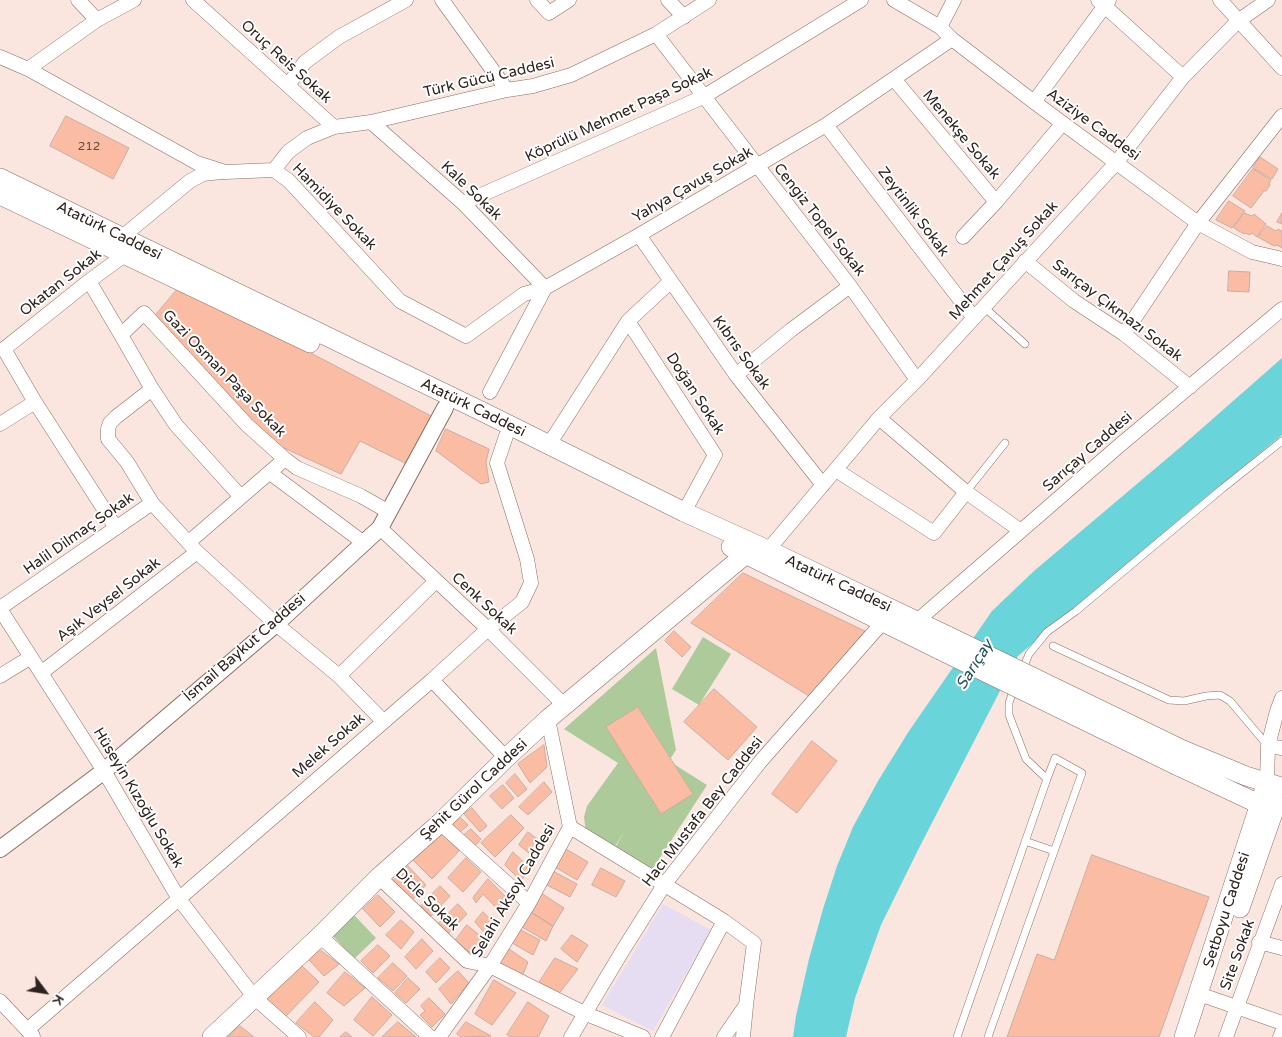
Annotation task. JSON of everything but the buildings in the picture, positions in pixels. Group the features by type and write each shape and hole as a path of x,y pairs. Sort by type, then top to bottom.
{"main road":[{"name":"Atatürk Caddesi","path":"0,178 124,245 445,408 746,554 882,623 944,643"},
{"name":"Atatürk Caddesi","path":"0,195 124,245 481,411 684,512 917,621 944,643"},
{"name":"Şehit Gürol Caddesi","path":"212,1037 548,719 746,554"},
{"path":"944,643 1181,758 1272,809"},
{"path":"1181,758 1208,762 1278,784"},
{"name":"Setboyu Caddesi","path":"1184,1037 1204,996 1272,809 1278,784"},
{"name":"Setboyu Caddesi","path":"1195,1037 1204,996"}],"street":[{"path":"78,0 97,20"},
{"path":"28,70 97,20 134,0"},
{"name":"Oruç Reis Sokak","path":"193,0 334,127"},
{"path":"288,85 305,62 338,37 406,0"},
{"path":"442,0 507,90"},
{"path":"537,0 549,13 570,0"},
{"path":"668,0 684,17"},
{"name":"Türk Gücü Caddesi","path":"274,170 288,152 307,138 334,127 371,122 507,90 533,86 571,75 656,34 709,0"},
{"name":"Köprülü Mehmet Paşa Sokak","path":"464,203 703,97 861,0"},
{"name":"Aziziye Caddesi","path":"894,0 940,27 952,40 1198,223 1252,252 1282,259"},
{"path":"940,27 954,0"},
{"path":"1220,0 1282,68"},
{"name":"Mehmet Çavuş Sokak","path":"768,550 879,418 917,380 1116,163 1182,77 1238,21 1268,0"},
{"path":"1034,102 1104,2 1182,77"},
{"name":"Cengiz Topel Sokak","path":"656,34 850,286 917,380"},
{"name":"Yahya Çavuş Sokak","path":"545,288 757,167 826,125 952,40"},
{"name":"Hamidiye Sokak","path":"0,57 28,70 197,163 224,172 274,170 289,181 400,301 466,336 524,294 545,288"},
{"name":"Menekşe Sokak","path":"894,79 996,202 1063,123"},
{"path":"1124,334 1198,223 1282,116"},
{"name":"Kale Sokak","path":"371,122 464,203 545,288"},
{"name":"Zeytinlik Sokak","path":"826,125 974,318"},
{"path":"124,245 190,181 203,174 224,172"},
{"path":"963,236 996,202"},
{"name":"Kıbrıs Sokak","path":"639,235 736,375 823,485"},
{"name":"Okatan Sokak","path":"35,402 4,350 88,281 124,245"},
{"name":"Sarıçay Çıkmazı Sokak","path":"1025,261 1074,300 1124,334 1190,387"},
{"path":"88,281 152,389 176,425 241,498"},
{"path":"548,446 628,320 670,282"},
{"path":"736,375 791,330 850,286"},
{"path":"490,392 545,288"},
{"name":"Sarıçay Caddesi","path":"917,621 1120,445 1282,309"},
{"name":"Gazi Osman Paşa Sokak","path":"121,334 144,313 247,425 285,459 298,468 361,496 388,512"},
{"name":"Doğan Sokak","path":"628,320 715,455 684,512"},
{"path":"152,389 116,417 108,428 108,439 127,462 152,503 193,547 276,624 339,676 383,721"},
{"path":"0,424 35,402 116,528"},
{"name":"İsmail Baykut Caddesi","path":"0,849 104,770 276,624 380,528 445,408"},
{"path":"879,418 966,492 1021,531"},
{"name":"Melek Sokak","path":"30,1033 179,899 432,680 488,629 522,602 531,583 528,559 496,463 506,436"},
{"path":"193,547 241,498 285,459"},
{"path":"836,470 934,533 966,492"},
{"path":"270,473 364,543"},
{"name":"Halil Dilmaç Sokak","path":"0,608 152,503"},
{"name":"Cenk Sokak","path":"380,528 488,629 565,706"},
{"name":"Aşık Veysel Sokak","path":"41,673 193,547"},
{"path":"746,554 768,550"},
{"path":"339,676 436,581"},
{"name":"Hüseyin Kızoğlu Sokak","path":"0,608 104,770 179,899 255,998 299,1037"},
{"name":"Hacı Mustafa Bey Caddesi","path":"570,1037 664,885 760,762 882,623"},
{"path":"0,676 31,657"},
{"path":"432,680 506,758"},
{"path":"1278,784 1269,776 1275,747 1277,711 1282,698"},
{"name":"Selahi Aksoy Caddesi","path":"439,1037 490,966 528,903 570,827 548,719"},
{"path":"440,823 528,903"},
{"path":"570,827 724,921 754,943 743,1037"},
{"name":"Dicle Sokak","path":"379,877 467,961 490,966 584,1013 643,1037"},
{"name":"Site Sokak","path":"1226,1037 1259,942 1282,884"},
{"path":"662,1037 724,921"},
{"path":"320,936 430,1037"},
{"path":"1259,942 1282,948"},
{"path":"1204,996 1282,1023"},
{"path":"0,1001 30,1033"},
{"path":"724,1037 746,1005"},
{"path":"1280,1037 1282,1032"}],"lane":[{"path":"984,307 1024,344"},
{"path":"1047,779 1026,759 1009,715 1009,703 1012,693 1029,654 1048,632 1282,441"},
{"path":"966,492 1005,443"},
{"path":"1053,646 1169,700 1184,700 1220,694 1230,701 1275,747"},
{"path":"958,1037 1055,758 1082,772 988,1037"},
{"path":"1026,841 1054,851"}],"shaded area":[{"path":"663,904 711,930 653,1031 602,1005"}],"green space":[{"path":"703,637 731,654 699,705 672,689"},
{"path":"656,648 676,750 669,761 707,785 652,870 615,848 624,832 614,848 586,833 584,817 587,806 618,763 564,729"},
{"path":"354,915 376,938 354,959 333,936"}],"water":[{"name":"Sarıçay","path":"1282,358 1282,435 1018,656 881,925 855,998 846,1037 793,1037 809,959 823,909 837,866 853,827 878,781 909,731 992,611 1034,571"}]}
